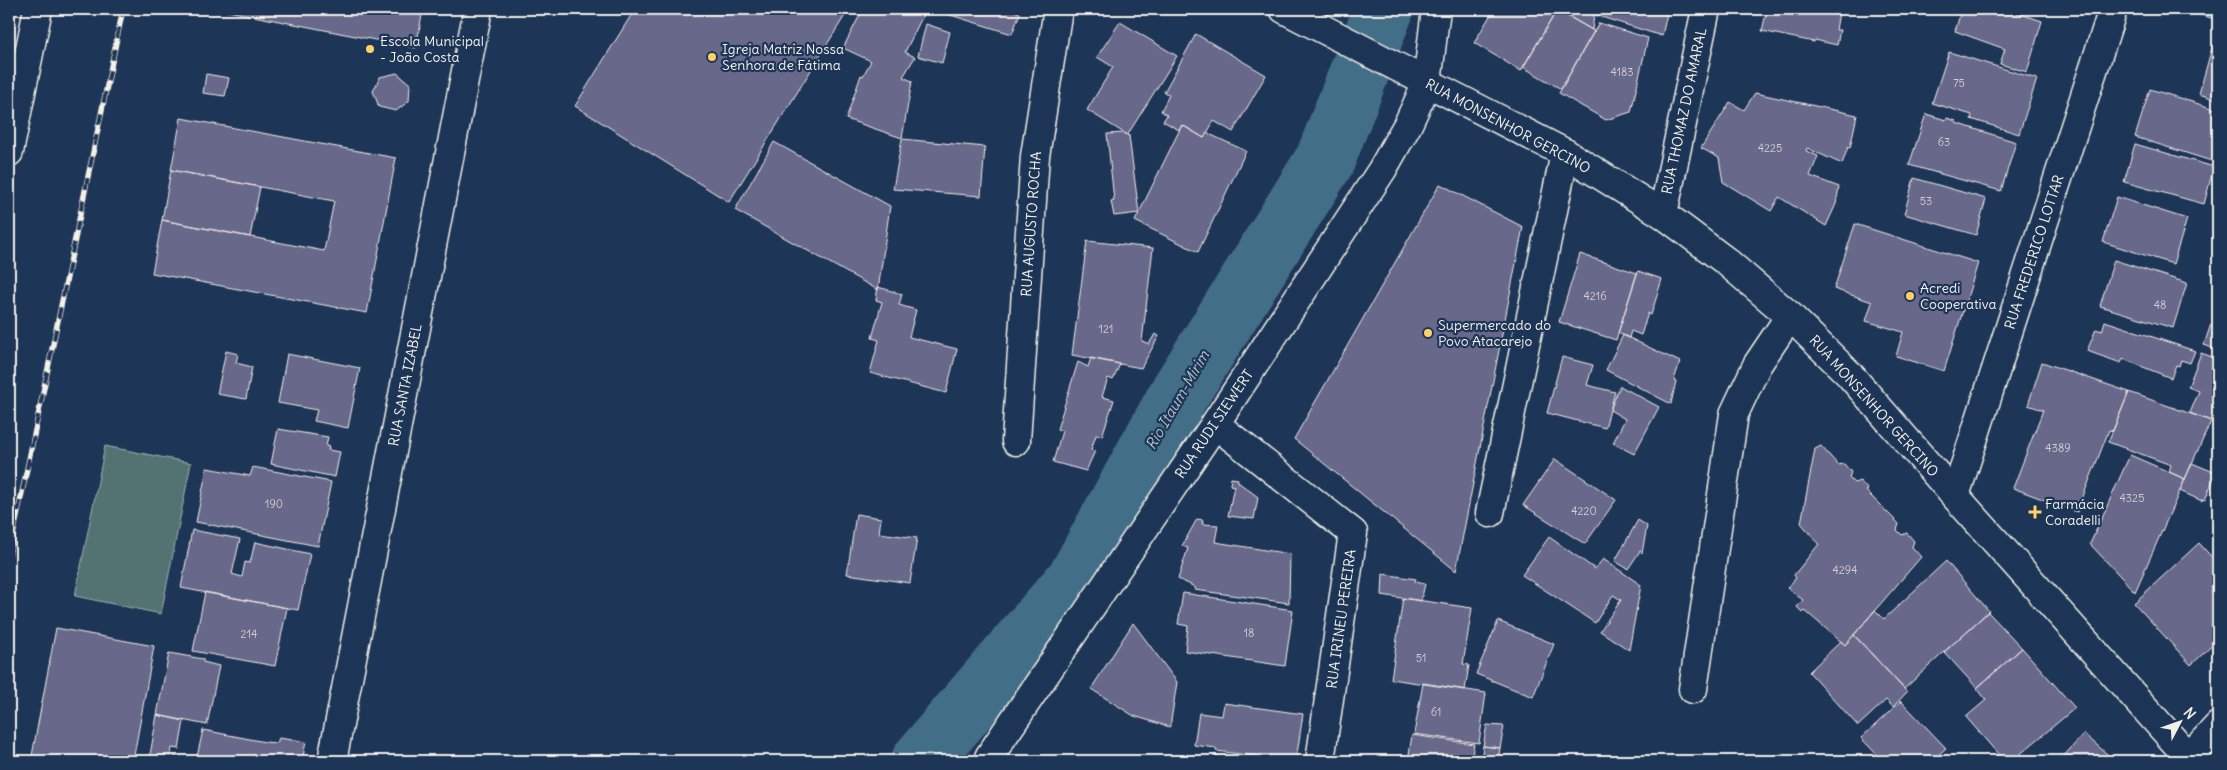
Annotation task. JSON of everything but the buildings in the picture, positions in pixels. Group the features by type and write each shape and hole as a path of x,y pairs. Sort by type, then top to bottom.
{"street":[{"path":"9,152 38,9"},
{"name":"RUA SANTA IZABEL","path":"332,761 478,9"},
{"name":"RUA AUGUSTO ROCHA","path":"1016,441 1035,156 1058,9"},
{"name":"RUA MONSENHOR GERCINO","path":"1284,9 1565,153 1663,214 1727,262 1790,316 1849,374 1954,496 2190,759"},
{"name":"RUA RUDI SIEWERT","path":"989,759 1215,424 1382,170 1408,124 1416,77 1436,9"},
{"name":"RUA THOMAZ DO AMARAL","path":"1663,214 1706,9"},
{"name":"RUA FREDERICO LOTTAR","path":"1954,496 2113,9"},
{"path":"1490,513 1565,153"},
{"path":"1693,689 1734,414 1757,365 1790,316"},
{"name":"RUA IRINEU PEREIRA","path":"1215,424 1353,533 1320,761"},
{"path":"2190,759 2218,726"}],"green space":[{"path":"105,446 191,463 161,614 75,596"}],"waterway":[{"name":"Rio Itaum-Mirim","path":"921,761 1077,579 1180,392 1325,160 1384,9"}],"railway":[{"path":"9,555 123,9"}],"place":[{"name":"Escola Municipal - João Costa","path":"370,49"},
{"name":"Igreja Matriz Nossa Senhora de Fátima","path":"712,57"},
{"name":"Acredi Cooperativa","path":"1910,296"},
{"name":"Supermercado do Povo Atacarejo","path":"1428,333"},
{"name":"Farmácia Coradelli","path":"2035,512"}]}
